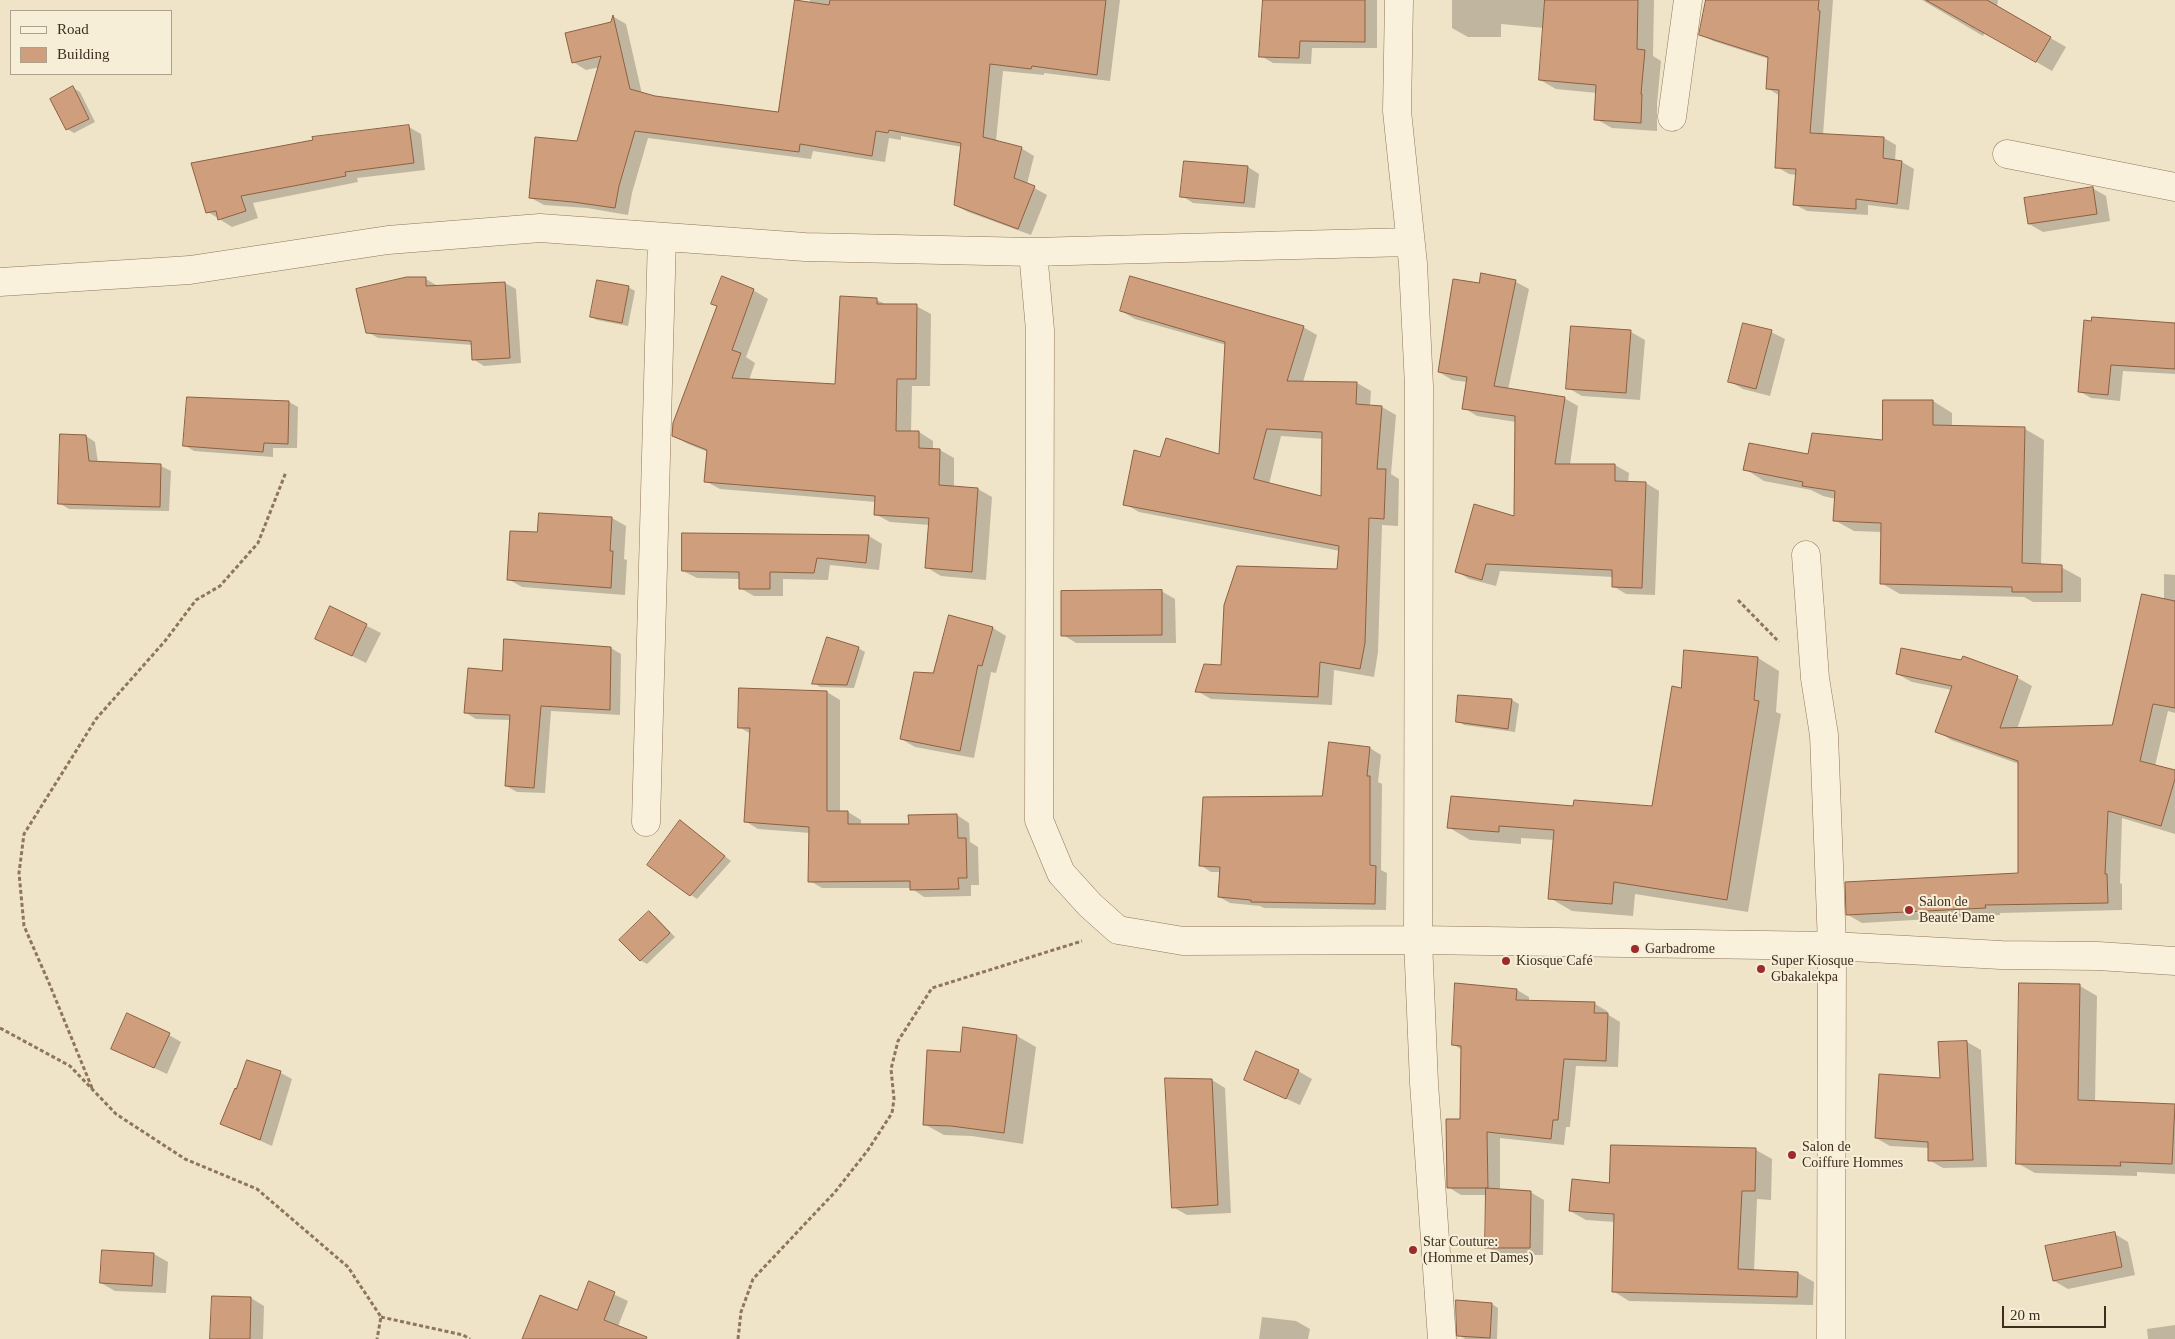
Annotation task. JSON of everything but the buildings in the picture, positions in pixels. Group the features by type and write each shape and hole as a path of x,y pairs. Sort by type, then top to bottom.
{"street":[{"path":"1399,0 1397,111 1414,288 1419,386 1418,940 1424,1083 1442,1339"},
{"path":"1672,117 1688,0"},
{"path":"2007,154 2175,188"},
{"path":"0,282 190,270 388,240 540,228 805,247 1033,252 1409,242"},
{"path":"646,822 662,237"},
{"path":"1033,252 1040,330 1040,820 1061,873 1090,905 1118,930 1183,942 1418,940 1832,946 2001,955 2098,956 2175,961"},
{"path":"1806,554 1815,678 1824,735 1832,946 1831,1339"}],"path":[{"path":"92,1088 24,926 19,873 24,834 96,719 165,641 196,600 220,586 258,542 286,472"},
{"path":"1738,600 1780,642"},
{"path":"738,1339 741,1312 753,1279 835,1192 868,1150 892,1113 892,1069 898,1041 932,988 1118,930"},
{"path":"0,1028 70,1066 116,1114 185,1159 257,1189 348,1267 381,1317 377,1339"},
{"path":"381,1317 463,1335 470,1339"}],"place":[{"name":"Salon de Beauté Dame","path":"1909,910"},
{"name":"Garbadrome","path":"1635,949"},
{"name":"Kiosque Café","path":"1506,961"},
{"name":"Super Kiosque Gbakalekpa","path":"1761,969"},
{"name":"Salon de Coiffure Hommes","path":"1792,1155"},
{"name":"Star Couture: (Homme et Dames)","path":"1413,1250"}]}
